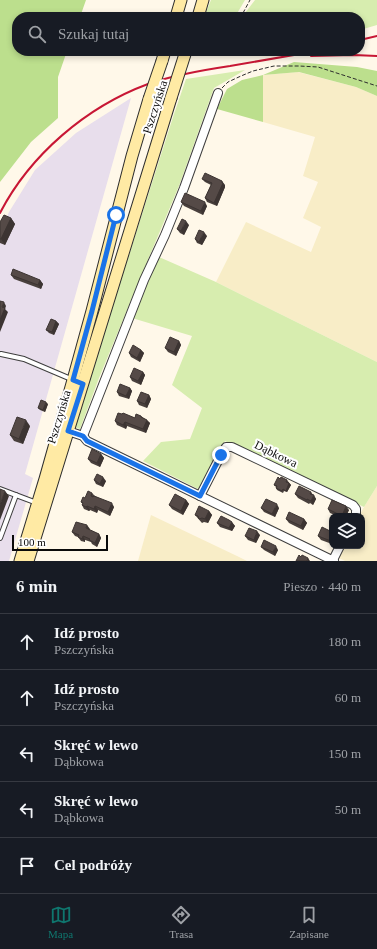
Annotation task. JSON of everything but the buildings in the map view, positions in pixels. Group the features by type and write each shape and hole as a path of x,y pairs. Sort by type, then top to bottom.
{"main road":[{"path":"177,12 181,0"},
{"path":"199,12 203,0"},
{"name":"Pszczyńska","path":"28,561 68,431 92,311 132,156 163,56"},
{"name":"Pszczyńska","path":"20,561 184,56"}],"street":[{"path":"83,436 144,280 184,188 218,93"},
{"path":"68,431 83,436 87,441 333,561 339,549"},
{"name":"Dąbkowa","path":"200,496 226,447 232,446 353,505 356,508 356,513"}],"lane":[{"path":"1,354 24,359 78,382"},
{"path":"0,489 38,503"},
{"path":"0,538 16,495"}],"path":[{"path":"243,12 250,0"},
{"path":"218,93 228,82 253,71 274,66 318,67 377,86"}],"shaded area":[{"path":"298,72 356,87 377,96 377,362 216,282 246,222 311,252 321,227 303,218 318,182 303,176 315,137 263,122 263,75"},
{"path":"131,98 25,474 33,478 9,561 0,561 0,231 9,212 35,170 76,133"},
{"path":"377,486 377,561 345,561 339,558 344,549 365,549 365,513 361,513"},
{"path":"151,515 237,556 247,561 138,561"}],"green space":[{"path":"0,0 86,0 82,12 12,12 12,56 65,56 58,77 58,118 31,142 0,182"},
{"path":"211,0 245,0 238,12 206,12"},
{"path":"255,0 377,0 377,25 365,29 365,12 246,12"},
{"path":"294,62 357,67 377,71 377,96 356,87 299,72 263,75"},
{"path":"245,70 214,88 179,186 99,378 80,429 74,427 186,79"},
{"path":"263,75 263,122 217,109 227,89 242,80"},
{"path":"159,257 216,282 377,362 377,486 364,507 225,441 200,490 143,461 161,442 190,439 202,408 172,385 192,336 132,318"}],"railway":[{"path":"365,39 377,36"},
{"path":"365,55 377,56"},
{"path":"0,213 12,192 44,153 62,135 103,106 148,84 178,75 287,56"}],"route":[{"path":"116,215 73,380 83,384 68,431 83,436 87,441 200,496 221,455"}]}
